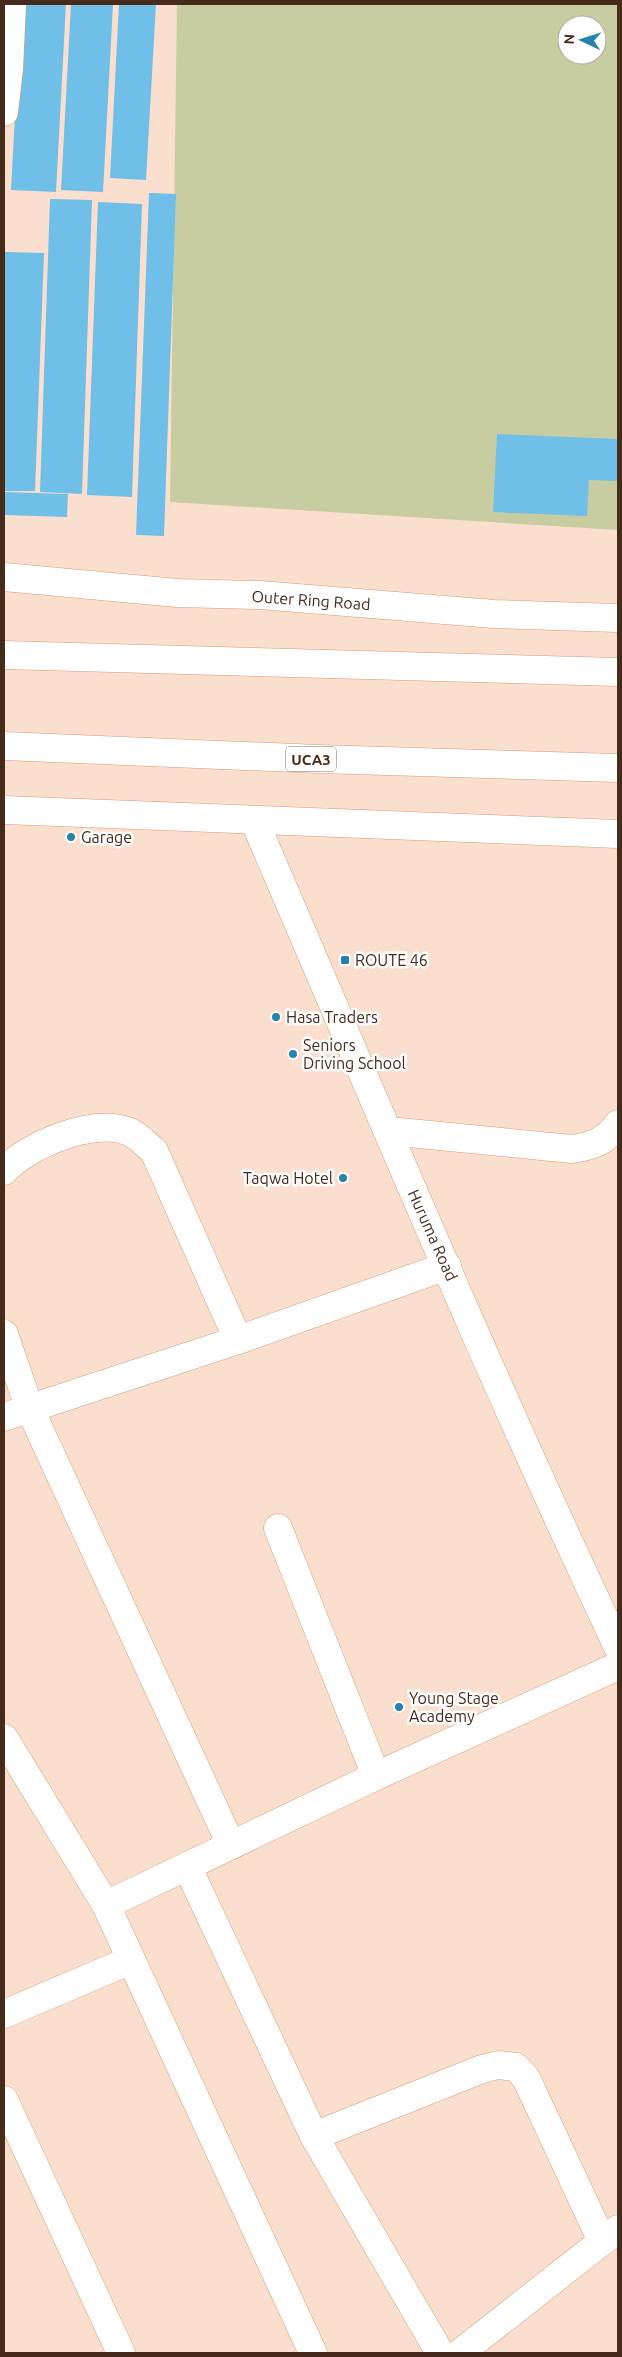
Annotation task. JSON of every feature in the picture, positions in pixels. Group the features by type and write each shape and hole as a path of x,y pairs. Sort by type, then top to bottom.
{"street":[{"path":"4,112 9,69 12,4"},
{"name":"Outer Ring Road","path":"4,577 177,593 260,596 494,614 618,618"},
{"path":"4,655 618,672"},
{"name":"UCA3","path":"4,746 319,759 618,768"},
{"path":"4,810 618,834"},
{"name":"Huruma Road","path":"254,820 568,1541 618,1647"},
{"path":"389,1132 572,1149 593,1146 610,1135 618,1124"},
{"path":"4,1171 10,1163 59,1136 102,1126 128,1131 154,1151 238,1340"},
{"path":"4,1417 238,1340 447,1266"},
{"path":"4,1334 30,1408 231,1845"},
{"path":"278,1528 376,1776"},
{"path":"106,1905 376,1776 618,1666"},
{"path":"4,1738 106,1905 313,2353"},
{"path":"187,1866 314,2136 440,2353"},
{"path":"4,2014 131,1960"},
{"path":"314,2136 482,2069 498,2065 516,2067 526,2078 610,2235 460,2353"},
{"path":"4,2100 121,2353"}],"green space":[{"path":"177,4 618,4 618,530 170,502"}],"building":[{"path":"21,4 66,4 56,192 11,190"},
{"path":"71,4 113,4 103,192 61,190"},
{"path":"119,4 156,4 146,180 110,178"},
{"path":"149,193 176,194 164,536 136,535"},
{"path":"50,199 92,200 82,494 40,492"},
{"path":"98,202 142,204 132,497 87,495"},
{"path":"4,252 44,253 35,491 4,491"},
{"path":"497,434 618,439 618,481 589,480 587,516 493,512"},
{"path":"4,492 68,494 67,517 4,515"}],"place":[{"name":"Garage","path":"71,837"},
{"name":"ROUTE 46","path":"345,960"},
{"name":"Hasa Traders","path":"276,1017"},
{"name":"Seniors Driving School","path":"293,1054"},
{"name":"Taqwa Hotel","path":"343,1178"},
{"name":"Young Stage Academy","path":"399,1707"}]}
